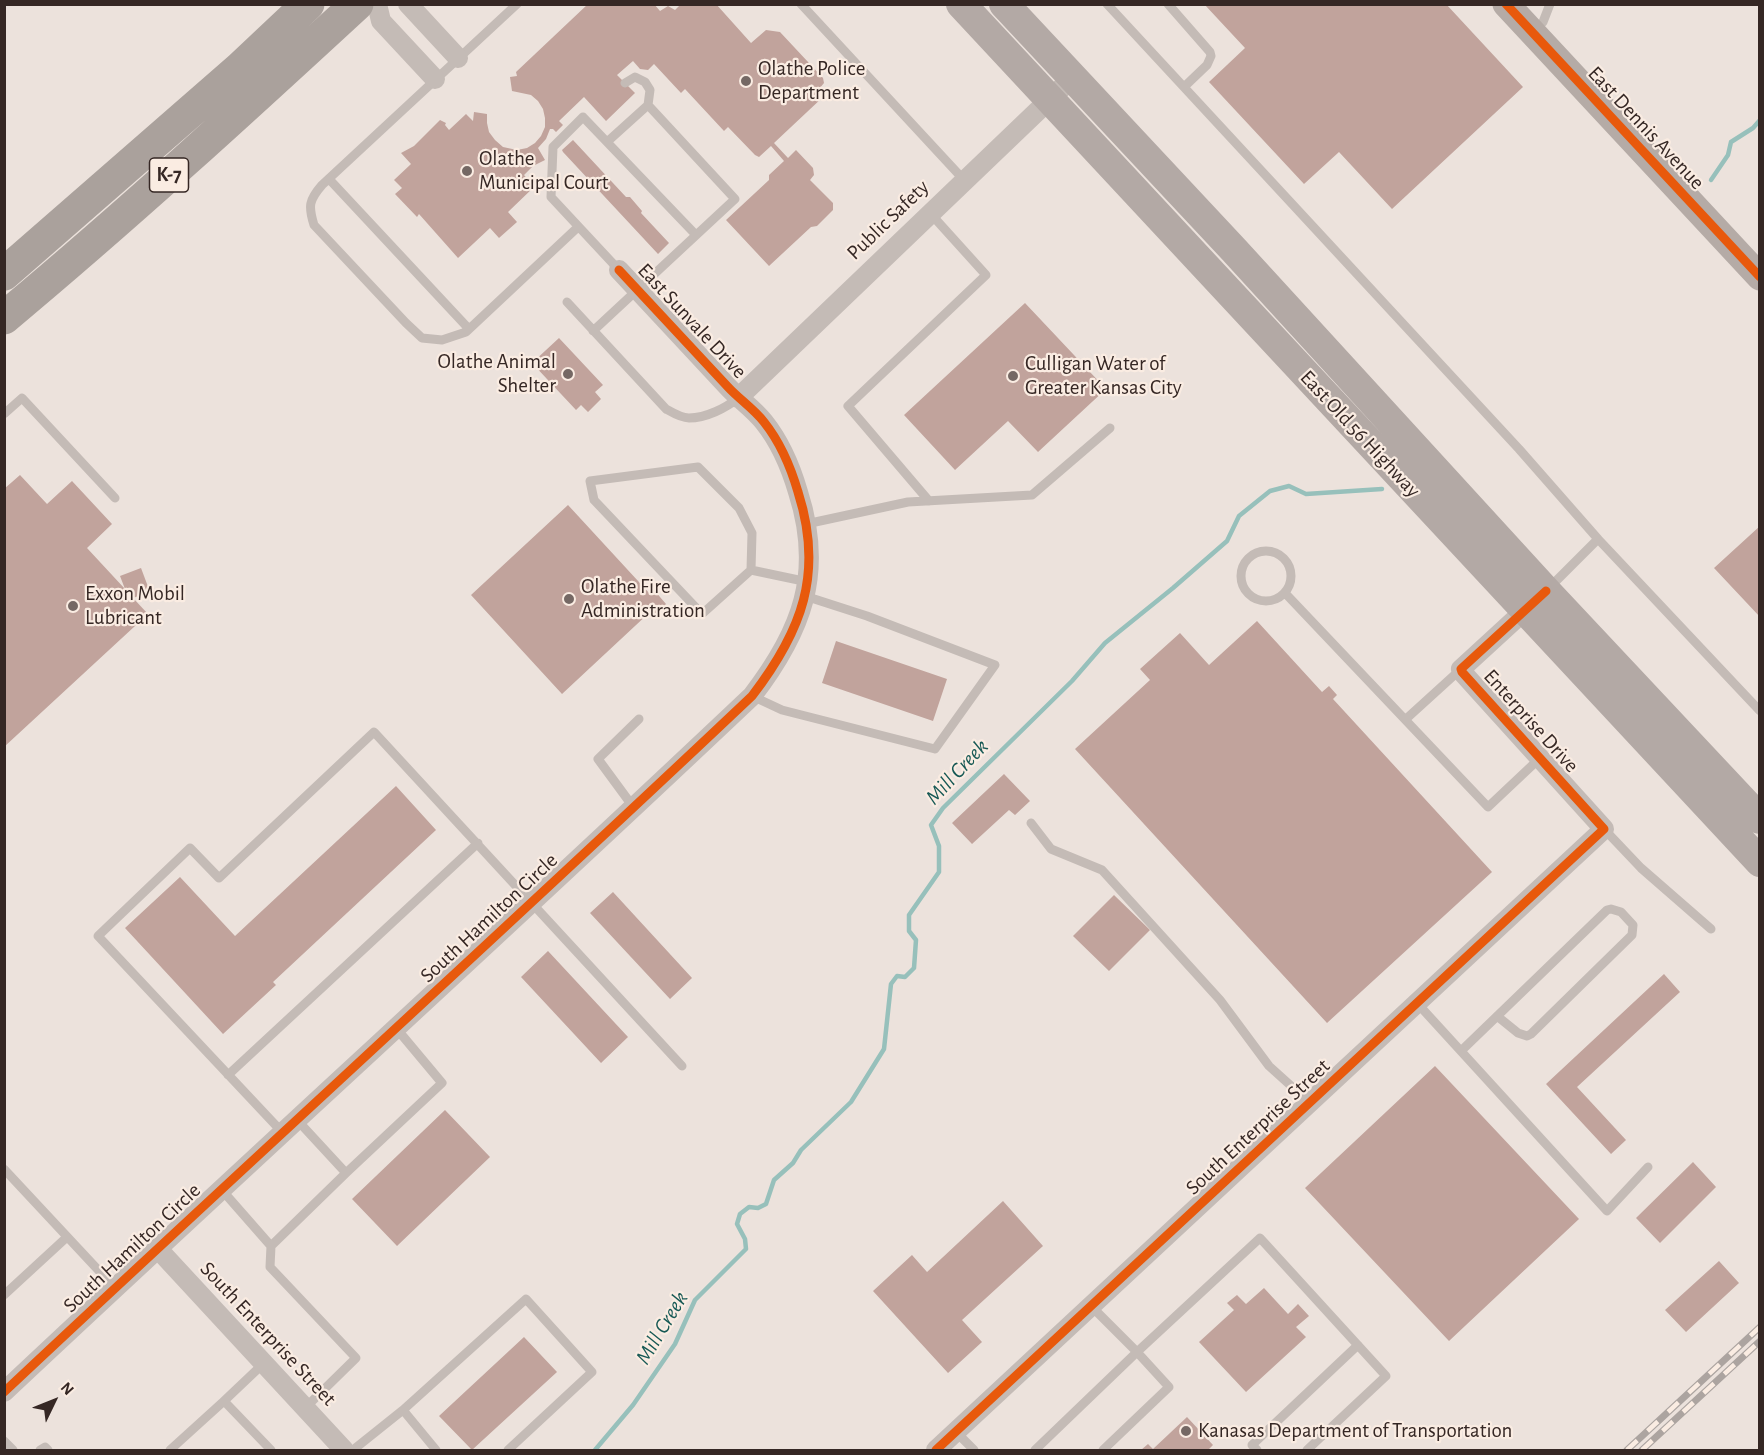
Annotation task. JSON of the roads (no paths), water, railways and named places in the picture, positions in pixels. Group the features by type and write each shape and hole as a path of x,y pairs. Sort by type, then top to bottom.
{"highway":[{"name":"K-7","path":"4,274 239,69 308,4"},
{"name":"K-7","path":"4,318 90,246 249,105 357,4"}],"main road":[{"name":"East Old 56 Highway","path":"961,4 1050,100 1535,601 1760,819"},
{"name":"East Old 56 Highway","path":"1004,4 1234,250 1760,862"}],"street":[{"path":"377,4 381,21 435,79"},
{"path":"408,4 458,58"},
{"name":"East Dennis Avenue","path":"1506,4 1760,277"},
{"name":"Public Safety","path":"738,398 1072,78"},
{"name":"East Sunvale Drive","path":"619,270 738,398"},
{"name":"South Hamilton Circle","path":"4,1392 532,903 752,696 772,670 788,641 807,589 810,551 794,477 764,422 738,398"},
{"name":"Enterprise Drive","path":"1535,601 1461,669 1604,829"},
{"name":"South Enterprise Street","path":"936,1450 1604,829"},
{"name":"South Enterprise Street","path":"158,1249 344,1450"}],"lane":[{"path":"517,4 329,179 315,193 309,208 314,225 406,323 422,338 442,340 468,329 578,227"},
{"path":"801,4 964,180"},
{"path":"1107,4 1519,449 1598,539 1760,711"},
{"path":"1168,4 1211,56 1207,65 1184,87"},
{"path":"1532,33 1543,22 1550,4"},
{"path":"607,142 648,105 651,96 645,82 635,77 625,83"},
{"path":"593,331 735,199 648,105"},
{"path":"619,270 551,197 553,147 583,117 696,235"},
{"path":"329,179 468,329"},
{"path":"929,501 848,406 986,275 930,213"},
{"path":"567,302 666,409 676,415 689,418 725,409 738,398"},
{"path":"4,414 22,398 115,498"},
{"path":"806,524 908,502 1032,495 1110,428"},
{"path":"698,466 739,508 752,533 751,570 702,614 594,500 590,481 698,466"},
{"path":"1535,601 1598,539"},
{"path":"1265,550 1281,555 1291,570 1291,579 1285,593 1276,599 1267,601 1252,597 1246,591 1240,576 1245,561 1251,555 1265,550"},
{"path":"751,570 807,589 867,616 995,665 935,749 782,710 752,696"},
{"path":"1285,593 1488,807 1540,758"},
{"path":"1406,719 1461,669"},
{"path":"634,807 598,759 639,718"},
{"path":"346,1173 228,1075 98,936 190,848 219,878 374,732 682,1066"},
{"path":"1031,823 1052,849 1102,870 1220,1000 1269,1066 1310,1103"},
{"path":"1604,829 1641,868 1712,929"},
{"path":"228,1075 478,843"},
{"path":"1461,1051 1497,1016 1607,910 1616,909 1633,925 1632,935 1531,1034 1527,1036 1518,1033 1497,1016"},
{"path":"1417,1003 1607,1211 1648,1167"},
{"path":"304,1409 356,1358 270,1267 271,1246 442,1083 396,1028"},
{"path":"4,1169 115,1288"},
{"path":"221,1189 271,1246"},
{"path":"4,1295 68,1237"},
{"path":"1035,1450 1260,1238 1386,1376 1307,1450"},
{"path":"353,1450 403,1410 526,1299 592,1372 508,1450"},
{"path":"1091,1306 1169,1387 1103,1450"},
{"path":"1257,1450 1252,1445 1358,1345"},
{"path":"170,1450 263,1364"},
{"path":"224,1401 272,1450"},
{"path":"403,1410 436,1450"},
{"path":"956,1432 974,1450"},
{"path":"4,1441 13,1450"},
{"path":"40,1450 45,1447 48,1450"}],"waterway":[{"name":"Mill Creek","path":"1711,180 1728,155 1731,142 1753,128 1760,120"},
{"name":"Mill Creek","path":"595,1450 633,1405 675,1344 695,1300 746,1249 745,1239 737,1224 740,1214 749,1207 758,1208 766,1204 774,1180 793,1163 801,1150 851,1102 884,1049 891,984 897,976 905,977 914,968 916,940 909,931 909,915 939,872 939,846 931,825 943,808 1072,681 1105,643 1227,541 1239,516 1270,491 1289,486 1306,494 1382,489"}],"railway":[{"path":"1627,1450 1760,1327"},
{"path":"1642,1450 1760,1341"}],"place":[{"name":"Olathe Police Department","path":"746,81"},
{"name":"Olathe Municipal Court","path":"467,171"},
{"name":"Olathe Animal Shelter","path":"568,374"},
{"name":"Culligan Water of Greater Kansas City","path":"1013,376"},
{"name":"Olathe Fire Administration","path":"569,599"},
{"name":"Exxon Mobil Lubricant","path":"73,606"},
{"name":"Kanasas Department of Transportation","path":"1186,1431"}]}
